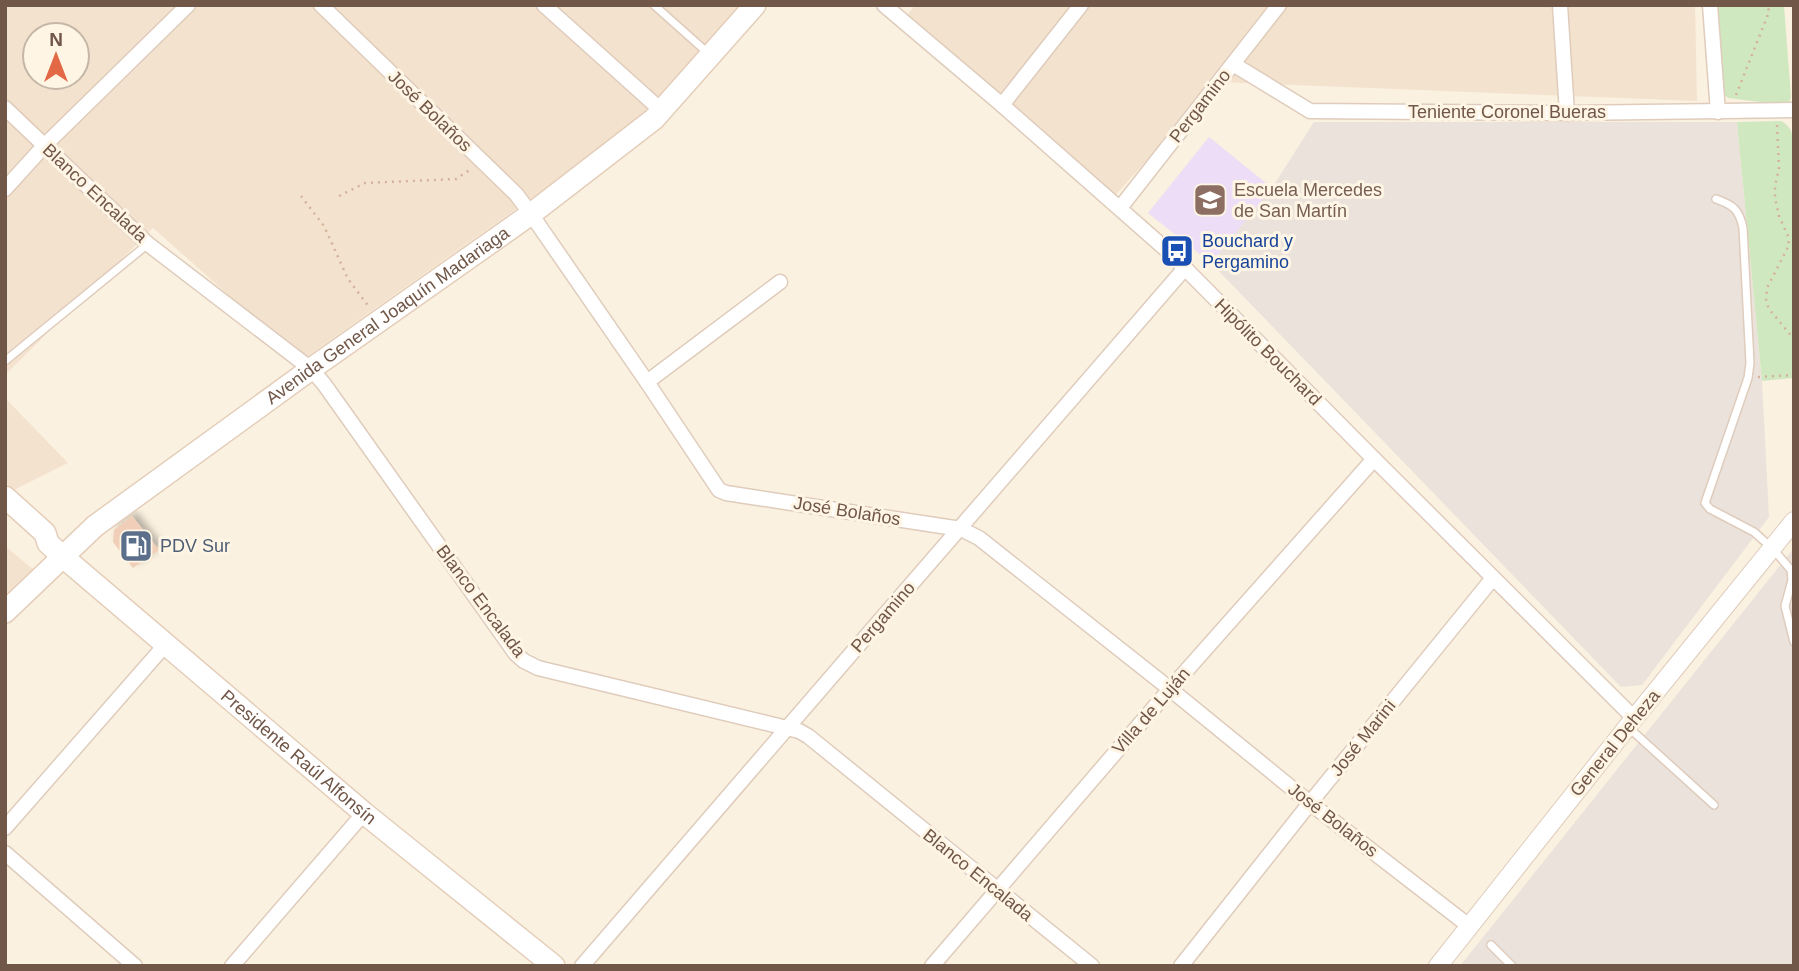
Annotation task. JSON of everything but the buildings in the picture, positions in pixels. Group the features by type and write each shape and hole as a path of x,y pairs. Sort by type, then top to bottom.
{"main road":[{"name":"Avenida General Joaquín Madariaga","path":"5,612 55,550 106,517 531,214 654,119 754,6"},
{"name":"Presidente Raúl Alfonsín","path":"5,497 45,533 55,550"},
{"name":"Presidente Raúl Alfonsín","path":"5,515 35,541 55,550 364,813 554,966"}],"street":[{"path":"5,189 44,146 188,5"},
{"name":"José Bolaños","path":"321,5 516,194 719,490 961,529 979,537 1310,803 1469,926"},
{"path":"544,5 662,111"},
{"path":"1002,105 1081,5"},
{"name":"Pergamino","path":"1120,208 1279,5"},
{"path":"1560,5 1567,113"},
{"path":"1710,5 1724,111"},
{"name":"Hipólito Bouchard","path":"885,6 1120,208 1185,268 1493,578 1631,722"},
{"name":"Teniente Coronel Bueras","path":"1233,64 1310,111 1567,113 1794,110"},
{"name":"Blanco Encalada","path":"5,107 148,244 311,369 516,654 524,661 538,668 786,727 808,736 1091,966"},
{"name":"Pergamino","path":"582,966 1185,268"},
{"path":"647,382 780,282"},
{"name":"Villa de Luján","path":"932,966 1170,689 1374,459"},
{"name":"General Deheza","path":"1438,966 1794,521"},
{"name":"José Marini","path":"1181,966 1493,578"},
{"path":"5,828 166,644"},
{"path":"232,966 364,813"},
{"path":"5,853 135,966"}],"lane":[{"path":"654,5 711,55"},
{"path":"1716,199 1731,205 1743,228 1749,344 1748,378 1705,503 1710,509 1754,533 1773,549 1791,570 1792,580 1785,606 1794,642"},
{"path":"5,361 148,244"},
{"path":"1631,722 1714,805"},
{"path":"1491,945 1512,966"}],"path":[{"path":"1724,111 1769,12 1768,5"},
{"path":"1777,112 1779,168 1775,186 1788,245 1767,288 1766,300 1769,309 1794,339"},
{"path":"339,196 365,183 456,179 482,162"},
{"path":"301,195 324,226 348,279 379,321"},
{"path":"1748,378 1794,375"}],"shaded area":[{"path":"5,5 749,5 672,99 302,360 153,228 5,375"},
{"path":"915,5 1695,5 1697,101 1217,82 1111,200 905,18"},
{"path":"1314,122 1737,122 1762,381 1769,517 1642,685 1621,687 1211,263 1272,188"},
{"name":"Escuela Mercedes de San Martín","path":"1209,137 1272,188 1211,263 1148,213"},
{"path":"5,398 68,463 14,490 5,482"},
{"path":"5,546 34,570 5,598"},
{"path":"1794,548 1794,966 1460,966"}],"green space":[{"path":"1716,5 1784,5 1791,97 1788,103 1784,105 1728,98 1722,93"},
{"path":"1781,121 1791,131 1794,154 1794,378 1762,381 1737,122"}],"place":[{"name":"Escuela Mercedes de San Martín","path":"1210,200"},
{"name":"Bouchard y Pergamino","path":"1177,251"},
{"name":"PDV Sur","path":"136,546"}]}
